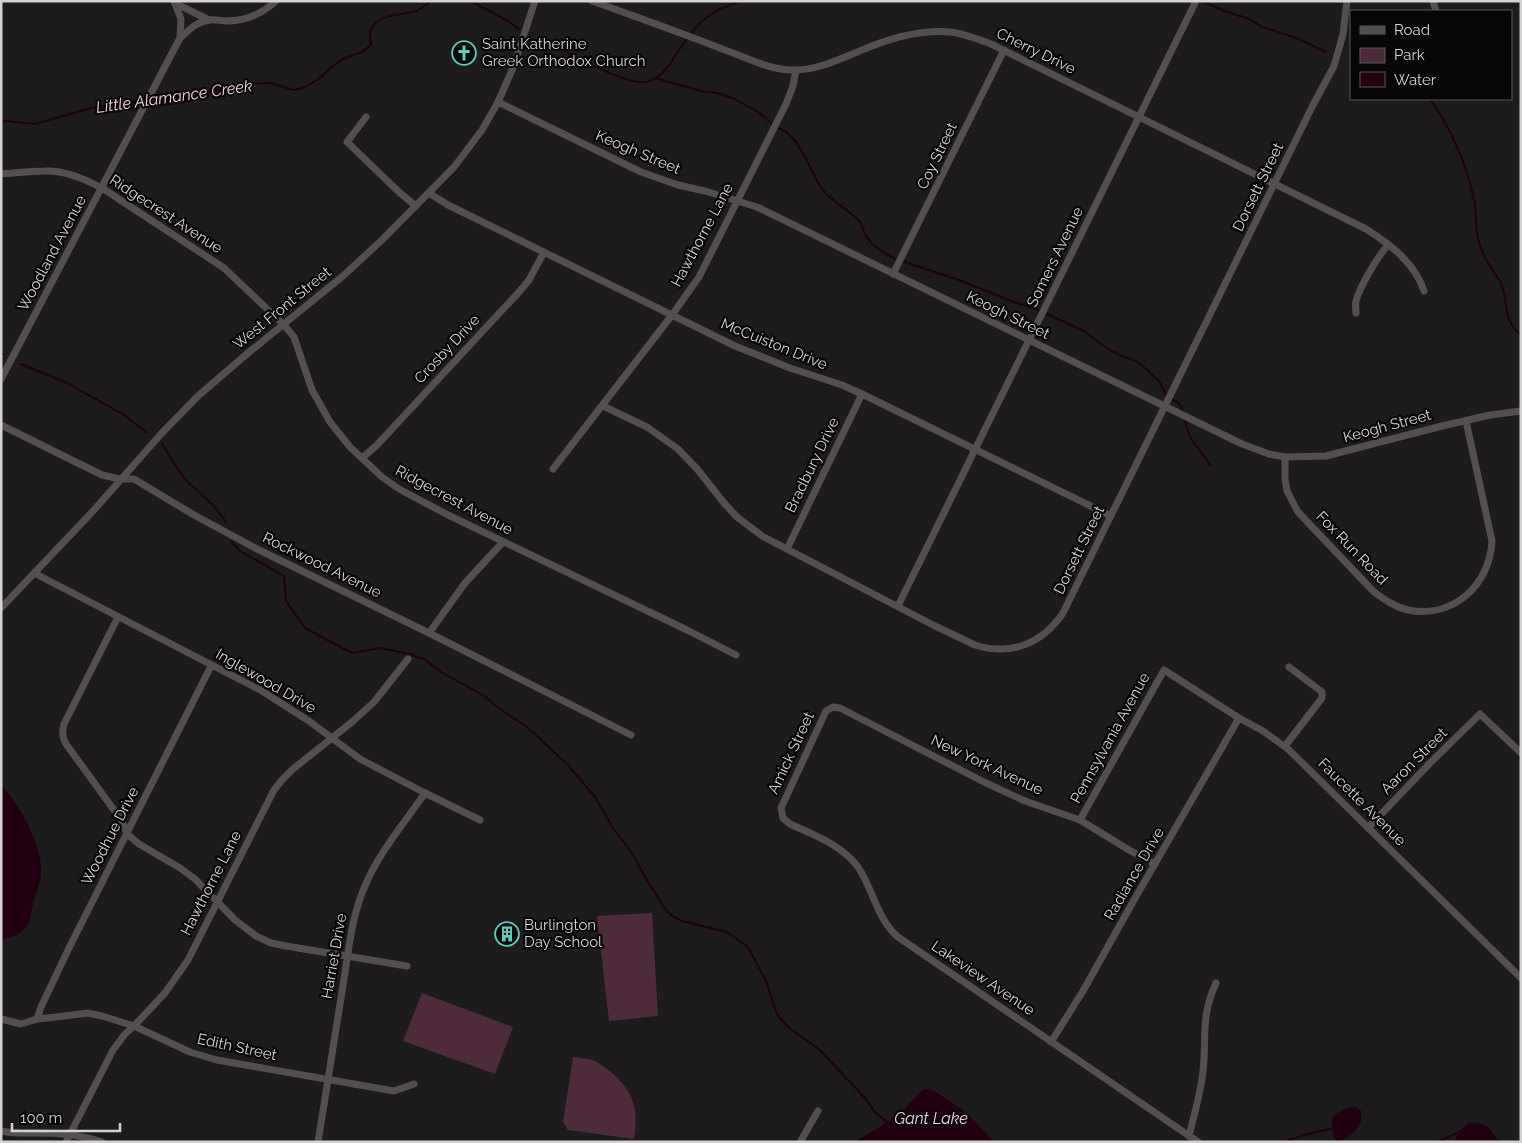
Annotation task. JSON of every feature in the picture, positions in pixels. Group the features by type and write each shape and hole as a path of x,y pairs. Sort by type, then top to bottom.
{"street":[{"path":"180,38 194,26 209,20 240,20 257,15 268,9 276,1"},
{"name":"West Front Street","path":"1,608 198,396 343,276 454,167 482,130 498,102 514,68 535,1"},
{"name":"Cherry Drive","path":"592,1 774,67 796,70 812,69 889,40 917,34 952,32 976,38 1004,50 1366,229 1388,244 1411,266 1418,276 1424,291"},
{"name":"Somers Avenue","path":"898,606 1196,1"},
{"name":"Dorsett Street","path":"602,406 660,435 688,460 737,516 762,536 935,626 983,648 1005,649 1026,645 1038,639 1048,631 1063,613 1334,66 1343,34 1347,1"},
{"path":"175,2 209,20"},
{"path":"175,2 181,19 180,38"},
{"name":"Woodland Avenue","path":"1,379 180,38"},
{"name":"Coy Street","path":"893,274 1004,50"},
{"name":"Hawthorne Lane","path":"552,469 672,315 699,277 786,104 793,86 796,70"},
{"name":"Keogh Street","path":"498,102 641,172 678,185 705,190 737,200 782,218 1164,407 1242,444 1269,454 1306,458 1338,454 1442,426 1490,415 1521,411"},
{"path":"366,116 347,142 400,194 416,206"},
{"name":"Ridgecrest Avenue","path":"1,174 47,171 66,173 85,179 102,188 224,268 284,325 294,337 312,390 320,406 339,434 382,477 399,489 441,512 736,655"},
{"name":"McCuiston Drive","path":"429,193 544,252 759,357 862,394 1111,516"},
{"path":"1356,313 1356,301 1388,244"},
{"name":"Crosby Drive","path":"362,458 377,445 519,292 529,280 544,252"},
{"name":"Bradbury Drive","path":"787,549 862,394"},
{"name":"Fox Run Road","path":"1286,457 1284,466 1290,500 1298,512 1374,592 1387,602 1407,609 1436,610 1461,600 1473,589 1483,576 1491,553 1492,541 1466,421"},
{"name":"Rockwood Avenue","path":"1,425 102,475 120,479 134,479 194,515 255,548 631,735"},
{"path":"429,633 465,583 503,542"},
{"name":"Inglewood Drive","path":"34,573 286,705 368,764 480,820"},
{"path":"118,617 64,724 62,732 66,744 122,821 127,834 180,868 218,901 234,920 244,928 271,943 407,966"},
{"name":"Hawthorne Lane","path":"68,1138 112,1050 176,978 188,960 274,790 293,769 374,702 408,659"},
{"name":"Woodhue Drive","path":"37,1020 40,1007 211,666"},
{"path":"1285,746 1322,698 1322,692 1289,667"},
{"name":"Faucette Avenue","path":"1164,670 1285,746 1521,978"},
{"name":"Pennsylvania Avenue","path":"1080,820 1164,670"},
{"name":"New York Avenue","path":"833,707 840,708 1025,801 1080,820 1155,864"},
{"name":"Amick Street","path":"781,814 785,798 822,719 826,711 833,707"},
{"name":"Aaron Street","path":"1368,828 1480,714 1521,753"},
{"name":"Radiance Drive","path":"1051,1042 1083,991 1239,718"},
{"name":"Harriet Drive","path":"318,1142 357,908 366,884 385,850 424,793"},
{"name":"Lakeview Avenue","path":"781,814 790,824 842,850 850,857 858,868 885,924 898,937 1198,1142"},
{"path":"1189,1136 1202,1074 1205,1014 1216,983"},
{"name":"Edith Street","path":"1,1019 21,1024 88,1013 134,1026 199,1055 251,1067 394,1091 414,1084"},
{"path":"800,1142 818,1111"},
{"path":"1,1131 15,1134 46,1133 102,1142"}],"green space":[{"path":"652,913 658,1016 609,1021 597,916"},
{"path":"422,993 513,1027 495,1074 403,1041"},
{"path":"573,1057 590,1059 605,1067 625,1087 630,1095 635,1111 634,1139 568,1130 563,1122"}],"water":[{"path":"1,785 29,826 39,852 41,874 27,926 17,934 1,940"},
{"name":"Gant Lake","path":"924,1089 933,1090 964,1111 995,1142 854,1142 874,1131 907,1107"},
{"path":"1350,1107 1356,1107 1361,1111 1361,1122 1352,1134 1338,1142 1333,1134 1332,1117"},
{"path":"1469,1122 1486,1125 1496,1138 1505,1142 1455,1142 1458,1132"}],"waterway":[{"name":"Little Alamance Creek","path":"150,100 161,97 185,98 244,84 271,83 293,90 303,88 317,80 343,59 362,52 371,45 370,31 378,21 390,16 414,12 431,1"},
{"name":"Little Alamance Creek","path":"471,1 519,29"},
{"name":"Little Alamance Creek","path":"690,34 702,21 713,13 741,1"},
{"name":"Little Alamance Creek","path":"1201,1 1249,19 1262,27 1294,37 1326,52"},
{"name":"Little Alamance Creek","path":"543,39 609,73 623,78 646,82 664,72 687,38"},
{"path":"655,78 733,98 760,113 772,124"},
{"name":"Little Alamance Creek","path":"1,122 35,124 91,108 145,100"},
{"name":"Little Alamance Creek","path":"1431,100 1445,122 1463,160 1474,200 1480,244 1487,261 1502,286 1508,317 1521,335"},
{"path":"776,127 785,131 798,145 827,195 858,220 868,239 875,247 898,260"},
{"path":"902,261 1041,311"},
{"path":"1045,313 1086,332 1113,352 1138,362 1159,381 1167,396"},
{"path":"21,364 67,383 124,415 146,432"},
{"path":"1170,399 1179,403 1183,412"},
{"path":"1185,419 1189,434 1210,465"},
{"path":"162,444 184,478 214,506 226,522"},
{"path":"231,542 240,551 284,576 286,601 305,628 352,653 380,648 424,659 441,672 486,697 497,707 527,727 568,765 595,797 613,828 632,853 665,909 672,916 682,921 727,932 748,947 766,981 777,1014 788,1027 820,1050 866,1099 874,1111 889,1124"},
{"path":"1284,1142 1334,1128"},
{"path":"1437,1142 1457,1133 1459,1134"}],"place":[{"name":"Saint Katherine Greek Orthodox Church","path":"464,53"},
{"name":"Burlington Day School","path":"507,934"}]}
